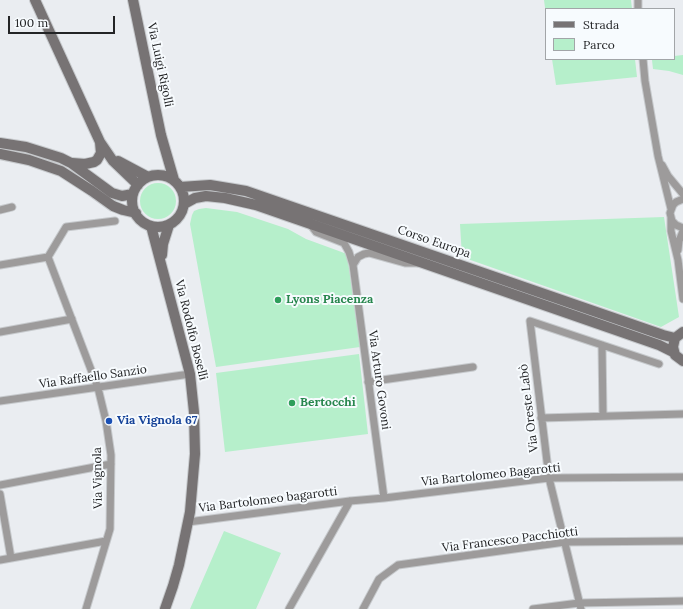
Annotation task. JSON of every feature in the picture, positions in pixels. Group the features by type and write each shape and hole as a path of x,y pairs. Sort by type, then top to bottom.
{"main road":[{"path":"35,0 100,142 135,190 133,207 136,213 144,223 151,226 163,227 169,225"},
{"name":"Via Luigi Rigolli","path":"133,0 161,135 164,157 162,168 153,176"},
{"name":"Via Luigi Rigolli","path":"161,135 177,184"},
{"path":"71,163 85,164 97,160 101,153 100,142"},
{"path":"0,143 26,148 61,158 71,163 112,193 122,196 135,190 153,176"},
{"path":"0,154 29,160 61,171 114,206 136,213"},
{"path":"108,154 123,164 153,176 170,177 183,192 184,204"},
{"name":"Corso Europa","path":"177,184 210,185 246,191 663,335 681,333"},
{"name":"Corso Europa","path":"184,204 201,196 225,198 256,205 660,345 674,352 682,361"},
{"name":"Via Rodolfo Boselli","path":"163,269 163,244 169,225 177,220 182,212 184,204"},
{"name":"Via Rodolfo Boselli","path":"151,226 190,374 194,412 195,454 188,522 173,586 165,609"},
{"name":"Corso Europa","path":"674,352 673,342 681,333"}],"street":[{"path":"643,60 645,81 658,156 671,209 671,231 678,260 683,300"},
{"path":"658,156 668,176 683,194"},
{"path":"671,209 676,202 683,199"},
{"path":"0,210 12,207"},
{"path":"671,217 676,225 683,228"},
{"path":"0,265 48,257 66,227 115,220"},
{"name":"Via Arturo Govoni","path":"310,224 316,232 344,243 349,252 353,265 384,498"},
{"path":"678,260 679,241 683,231"},
{"path":"353,265 358,257 369,253 405,263 420,263"},
{"name":"Via Vignola","path":"48,257 98,388 106,421 111,455 110,528 86,609"},
{"path":"0,332 72,319"},
{"name":"Via Oreste Labò","path":"580,606 549,478 530,321 602,345"},
{"path":"603,416 602,345 659,364"},
{"path":"368,382 473,367"},
{"name":"Via Raffaello Sanzio","path":"0,401 190,374"},
{"path":"541,418 683,414"},
{"path":"0,485 111,464"},
{"name":"Via Bartolomeo Bagarotti","path":"350,501 549,478 683,477"},
{"path":"0,494 11,558"},
{"path":"289,609 350,501"},
{"name":"Via Bartolomeo bagarotti","path":"188,522 350,501"},
{"path":"0,560 106,541"},
{"name":"Via Francesco Pacchiotti","path":"362,609 379,579 398,565 565,542 683,541"},
{"path":"532,609 683,601"}],"green space":[{"path":"544,0 631,0 632,8 545,8"},
{"path":"683,55 683,75 653,69 652,60 675,60 675,56"},
{"path":"552,60 635,60 637,77 556,85"},
{"path":"158,183 171,188 176,201 171,214 158,219 145,214 140,201 145,188"},
{"name":"Lyons Piacenza","path":"206,208 237,212 288,229 306,239 347,254 360,347 216,367 190,224 194,211"},
{"path":"664,217 679,317 661,327 462,257 460,224"},
{"name":"Bertocchi","path":"359,354 368,434 225,452 216,373"},
{"path":"224,531 281,553 256,609 190,609"}],"place":[{"name":"Lyons Piacenza","path":"278,300"},
{"name":"Bertocchi","path":"292,403"},
{"name":"Via Vignola 67","path":"109,421"}]}
